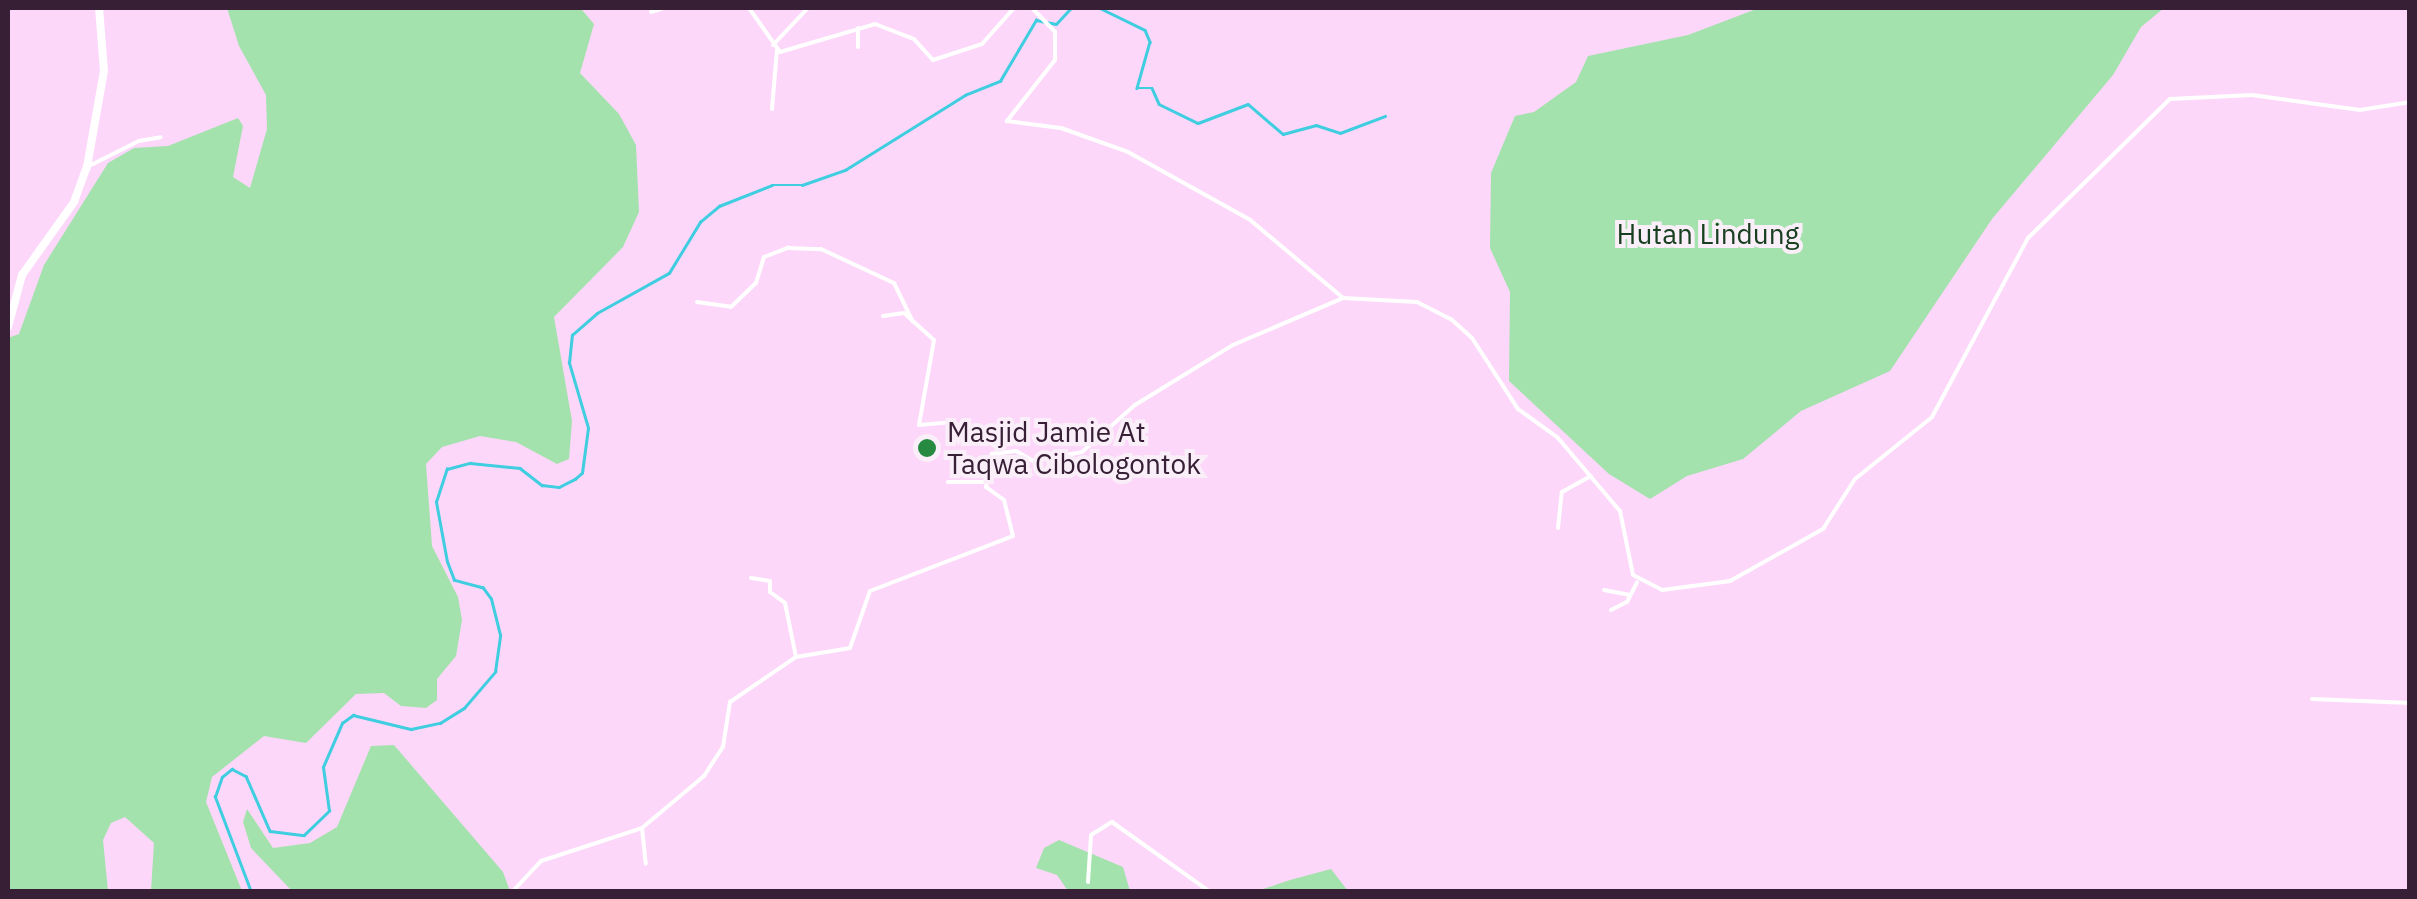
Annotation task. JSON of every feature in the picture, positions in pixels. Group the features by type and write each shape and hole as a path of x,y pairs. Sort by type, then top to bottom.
{"highway":[{"path":"8,327 22,275 74,202 87,166 104,71 100,8"}],"street":[{"path":"651,12 664,8"},
{"path":"749,8 775,48 772,109"},
{"path":"775,48 808,8"},
{"path":"775,48 858,28 885,26 914,39 933,60 982,44 1014,8"},
{"path":"1032,8 1045,19 1056,40 1053,65 1007,122 1061,128 1128,152 1246,217 1343,298"},
{"path":"1045,19 1047,8"},
{"path":"1694,8 1708,8"},
{"path":"858,28 858,47"},
{"path":"1636,582 1662,590 1730,581 1813,538 1856,478 1932,417 2028,238 2170,100 2252,94 2360,110 2410,102"},
{"path":"87,166 136,142 161,138"},
{"path":"697,302 731,307 756,283 759,263 774,251 821,249 894,283 913,322"},
{"path":"882,316 904,313 934,340 919,425 952,422 1032,462 1082,452 1135,405 1232,345 1343,298 1417,302 1450,318 1472,338 1518,408 1558,438 1623,516 1636,582 1629,596 1611,610"},
{"path":"985,482 989,457 1003,450"},
{"path":"1558,528 1561,493 1590,476"},
{"path":"512,892 541,861 642,828 714,766 731,700 754,692 796,657 852,646 870,591 1013,536 1004,500 985,482 948,482"},
{"path":"752,578 770,581 770,592 785,603 796,657"},
{"path":"1604,590 1629,596"},
{"path":"2312,699 2410,702"},
{"path":"1088,882 1091,835 1112,822 1210,892"},
{"path":"642,828 646,864"}],"green space":[{"path":"227,8 582,10 594,24 580,73 619,114 636,145 639,212 623,247 554,317 572,421 569,459 557,464 516,442 480,436 442,447 426,464 432,546 458,597 462,620 456,656 437,679 437,700 426,708 401,706 384,693 356,694 306,743 264,736 212,777 206,802 242,891 151,891 154,843 125,817 111,823 103,840 108,891 8,891 8,338 19,334 44,265 108,163 134,148 168,146 238,118 243,126 233,177 250,188 267,129 266,95 239,46"},
{"name":"Hutan Lindung","path":"1759,8 2164,8 2141,27 2113,75 1992,219 1890,371 1801,411 1743,459 1687,476 1650,499 1609,474 1509,381 1510,292 1490,248 1491,173 1515,116 1534,112 1576,82 1588,56 1688,35"},
{"path":"394,745 503,872 510,891 292,891 251,848 243,822 247,809 273,848 310,843 337,827 371,746"},
{"path":"1059,840 1123,867 1130,891 1068,891 1057,875 1036,868 1044,848"},
{"path":"1331,869 1348,891 1257,891 1290,880"}],"waterway":[{"path":"251,892 215,797 222,777 232,769 246,776 270,831 304,835 329,811 323,767 342,723 353,715 411,729 440,723 464,708 495,672 500,635 491,599 483,588 454,580 447,562 436,502 447,469 470,463 520,468 542,485 559,487 575,479 582,473 588,428 569,363 572,335 597,313 669,273 700,222 719,206 772,185 802,185 845,170 965,95 1000,81 1036,20 1056,24 1071,8"},
{"path":"1100,8 1145,30 1150,42 1137,88 1152,88 1159,104 1198,123 1248,104 1283,134 1316,125 1340,133 1385,116"}],"place":[{"name":"Masjid Jamie At Taqwa Cibologontok","path":"927,448"}]}
